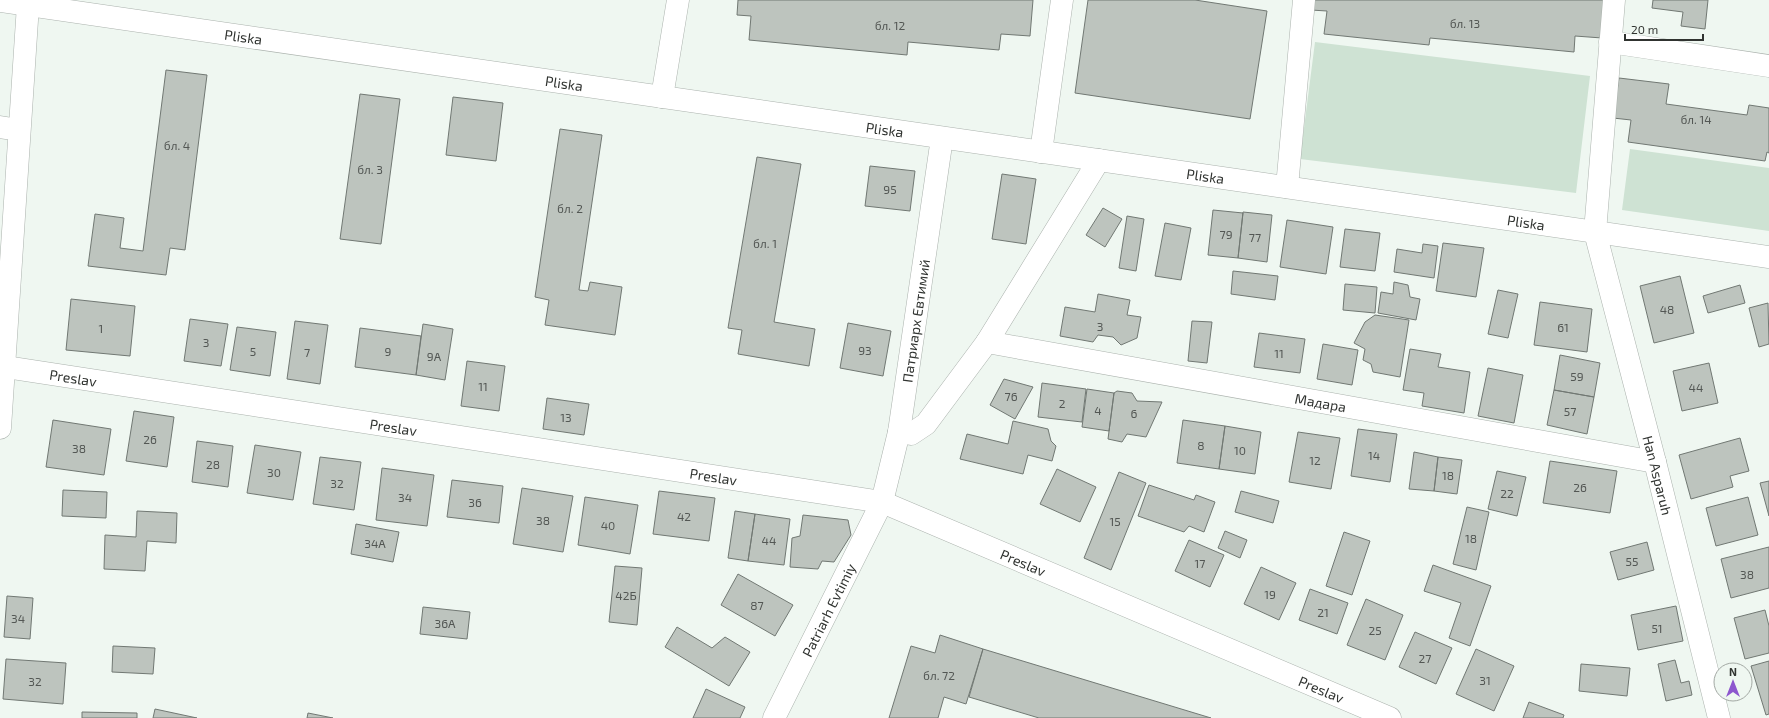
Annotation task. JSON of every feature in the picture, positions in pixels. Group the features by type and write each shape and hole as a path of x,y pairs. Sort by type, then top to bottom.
{"street":[{"name":"Pliska","path":"0,0 1769,258"},
{"path":"662,97 678,0"},
{"path":"1041,152 1062,0"},
{"path":"1287,187 1304,0"},
{"name":"Han Asparuh","path":"1614,0 1595,232 1655,462 1719,718"},
{"path":"0,428 10,129 28,5"},
{"path":"1610,42 1769,66"},
{"name":"Патриарх Евтимий","path":"882,502 899,432 942,138"},
{"path":"899,432 911,434 926,424 987,342 1099,160"},
{"name":"Мадара","path":"987,342 1655,462"},
{"name":"Preslav","path":"2,366 882,502 1390,718"},
{"name":"Patriarh Evtimiy","path":"774,718 882,502"}],"green space":[{"path":"1315,42 1590,76 1576,193 1300,159"},
{"path":"1630,149 1769,168 1769,231 1622,210"}],"building":[{"path":"738,0 1033,0 1030,36 1001,34 999,50 908,42 907,55 749,40 751,16 737,15"},
{"path":"1088,0 1195,0 1267,11 1250,119 1075,93"},
{"path":"1312,0 1606,0 1602,38 1575,36 1574,52 1430,38 1429,45 1324,34 1327,11 1311,10"},
{"path":"1653,0 1708,0 1705,29 1681,26 1683,12 1652,8"},
{"path":"166,70 207,75 185,250 170,248 166,275 88,266 95,214 124,218 120,248 143,251"},
{"path":"1619,78 1669,84 1666,104 1747,115 1749,105 1769,108 1769,153 1767,152 1765,161 1628,142 1631,120 1613,118"},
{"path":"360,94 400,99 381,244 340,239"},
{"path":"453,97 503,103 496,161 446,155"},
{"path":"560,129 602,135 579,290 588,291 590,282 622,287 615,335 545,325 549,300 535,297"},
{"path":"757,157 801,164 774,322 815,329 809,366 738,354 742,330 728,328"},
{"path":"870,166 915,171 910,211 865,206"},
{"path":"1002,174 1036,179 1026,244 992,239"},
{"path":"1103,208 1122,219 1105,247 1086,235"},
{"path":"1213,210 1243,213 1238,258 1208,255"},
{"path":"1243,212 1272,215 1267,262 1238,258"},
{"path":"1127,216 1144,219 1136,271 1119,268"},
{"path":"1287,220 1333,227 1326,274 1280,267"},
{"path":"1165,223 1191,228 1181,280 1155,276"},
{"path":"1345,229 1380,233 1375,271 1340,267"},
{"path":"1443,243 1484,248 1476,297 1436,291"},
{"path":"1423,244 1438,246 1434,278 1394,272 1397,249 1422,253"},
{"path":"1233,271 1278,276 1275,300 1231,294"},
{"path":"1680,276 1694,333 1654,343 1640,286"},
{"path":"1394,282 1408,285 1410,297 1420,299 1416,320 1378,313 1381,292 1393,294"},
{"path":"1345,284 1377,287 1375,313 1343,310"},
{"path":"1740,285 1745,303 1708,313 1703,296"},
{"path":"1498,290 1518,294 1508,338 1488,334"},
{"path":"1098,294 1130,300 1127,315 1141,317 1137,338 1121,345 1113,337 1098,335 1093,342 1060,336 1065,307 1095,312"},
{"path":"71,299 135,306 130,356 66,350"},
{"path":"1540,302 1592,309 1587,352 1534,345"},
{"path":"1768,303 1769,344 1759,347 1749,308"},
{"path":"1375,315 1409,320 1400,377 1373,372 1371,364 1363,360 1365,349 1354,343 1365,322"},
{"path":"190,319 228,324 221,366 184,361"},
{"path":"295,321 328,325 320,384 287,379"},
{"path":"1192,321 1212,322 1207,363 1188,361"},
{"path":"848,323 891,331 883,376 840,368"},
{"path":"423,324 453,329 445,380 416,375"},
{"path":"237,327 276,332 270,376 230,370"},
{"path":"360,328 421,336 416,375 355,367"},
{"path":"1259,333 1305,339 1300,373 1254,367"},
{"path":"1323,344 1358,350 1352,385 1317,379"},
{"path":"1410,349 1441,354 1438,367 1470,372 1464,413 1422,406 1424,393 1403,390"},
{"path":"1560,355 1600,363 1594,397 1554,390"},
{"path":"467,361 505,366 499,411 461,406"},
{"path":"1709,363 1718,403 1682,411 1673,371"},
{"path":"1488,368 1523,375 1514,423 1478,416"},
{"path":"1004,379 1033,387 1015,419 990,405"},
{"path":"1042,383 1086,389 1082,422 1038,417"},
{"path":"1087,389 1114,393 1109,431 1082,427"},
{"path":"1554,390 1594,397 1587,434 1547,425"},
{"path":"1117,391 1132,393 1137,401 1162,402 1146,437 1127,434 1122,442 1108,439 1114,393"},
{"path":"547,398 589,404 584,435 543,429"},
{"path":"134,411 174,417 167,467 126,461"},
{"path":"53,420 111,429 104,475 46,467"},
{"path":"1183,420 1225,426 1219,469 1177,463"},
{"path":"1013,421 1048,429 1051,441 1056,446 1052,461 1028,455 1023,474 960,459 967,434 1008,444"},
{"path":"1225,426 1261,432 1255,474 1219,469"},
{"path":"1358,429 1397,434 1390,482 1351,476"},
{"path":"1298,432 1340,438 1331,489 1289,482"},
{"path":"1740,438 1749,471 1730,476 1733,487 1691,499 1679,455"},
{"path":"197,441 233,446 228,487 192,482"},
{"path":"255,445 301,452 293,500 247,493"},
{"path":"1414,452 1438,457 1434,491 1409,489"},
{"path":"320,457 361,462 354,510 313,504"},
{"path":"1438,457 1462,460 1457,494 1434,491"},
{"path":"1550,461 1617,471 1610,513 1543,503"},
{"path":"382,468 434,475 427,526 376,520"},
{"path":"1057,469 1096,487 1080,522 1040,504"},
{"path":"1497,471 1526,477 1517,516 1488,509"},
{"path":"1119,472 1146,483 1111,570 1084,558"},
{"path":"452,480 503,486 499,523 447,517"},
{"path":"1769,481 1769,516 1760,483"},
{"path":"1149,485 1194,500 1196,495 1215,502 1204,532 1189,526 1184,532 1138,516"},
{"path":"522,488 573,496 563,552 513,544"},
{"path":"63,490 107,492 106,518 62,516"},
{"path":"659,491 715,498 709,541 653,534"},
{"path":"1241,491 1279,501 1273,523 1235,512"},
{"path":"585,497 638,505 630,554 578,545"},
{"path":"1748,497 1758,535 1716,546 1706,508"},
{"path":"1467,507 1489,512 1476,570 1453,564"},
{"path":"137,511 177,513 176,543 147,541 145,571 104,569 105,535 136,537"},
{"path":"735,511 755,514 748,561 728,558"},
{"path":"755,514 790,519 784,565 748,561"},
{"path":"803,515 848,520 851,535 834,562 822,561 818,569 790,567 792,538 800,536"},
{"path":"356,524 399,532 393,562 351,554"},
{"path":"1225,531 1247,540 1240,558 1218,548"},
{"path":"1344,532 1370,541 1352,595 1326,586"},
{"path":"1189,540 1224,555 1210,587 1175,571"},
{"path":"1647,542 1654,570 1618,580 1610,552"},
{"path":"1769,547 1769,588 1731,598 1721,559"},
{"path":"1433,565 1491,586 1470,646 1449,638 1461,603 1424,591"},
{"path":"615,566 642,568 637,625 609,622"},
{"path":"1261,567 1296,583 1279,620 1244,604"},
{"path":"738,574 793,605 775,636 721,605"},
{"path":"1310,589 1348,603 1337,634 1299,620"},
{"path":"7,596 33,598 30,639 4,637"},
{"path":"1366,599 1403,615 1385,660 1347,645"},
{"path":"1676,606 1683,641 1638,650 1631,615"},
{"path":"423,607 470,612 467,639 420,634"},
{"path":"1765,610 1769,626 1769,653 1745,659 1734,618"},
{"path":"677,627 712,648 725,637 750,652 729,686 665,647"},
{"path":"1415,632 1452,648 1436,684 1399,667"},
{"path":"940,635 983,649 966,704 944,697 938,718 889,718 911,646 935,653"},
{"path":"113,646 155,648 153,674 112,672"},
{"path":"983,649 1211,718 1039,718 969,697"},
{"path":"1476,649 1514,666 1494,711 1456,694"},
{"path":"6,659 66,663 63,704 3,699"},
{"path":"1675,660 1681,683 1689,681 1692,695 1666,701 1658,664"},
{"path":"1769,661 1769,714 1766,715 1753,673 1753,665"},
{"path":"1581,664 1630,668 1627,696 1579,691"},
{"path":"706,689 745,707 740,718 693,718"},
{"path":"1529,702 1564,715 1563,718 1523,718"},
{"path":"155,709 197,718 153,718"},
{"path":"82,712 137,713 137,718 82,718"},
{"path":"308,713 333,718 307,718"}]}
